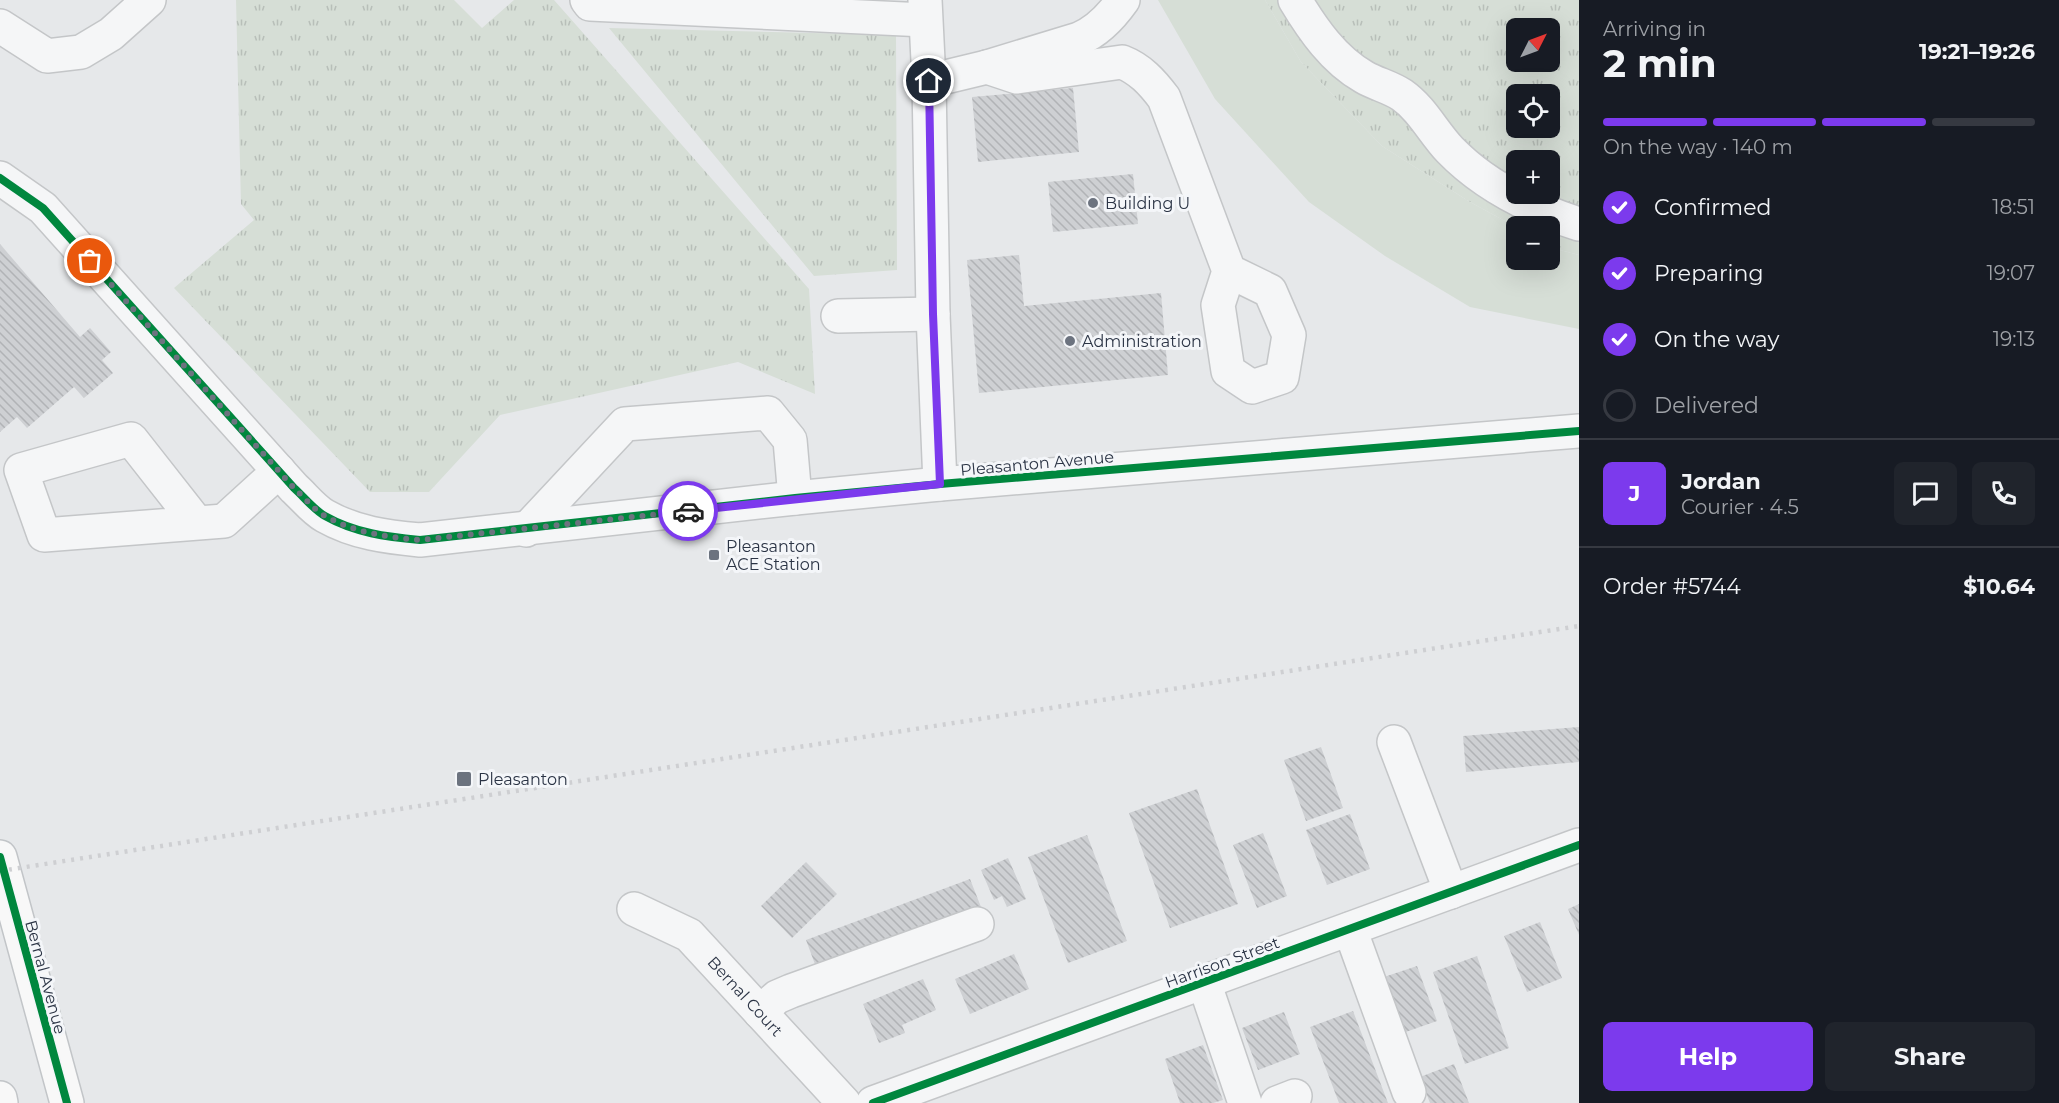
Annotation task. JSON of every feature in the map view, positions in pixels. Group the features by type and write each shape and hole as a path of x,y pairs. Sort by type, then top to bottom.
{"main road":[{"name":"Bernal Avenue","path":"0,857 67,1103"},
{"path":"0,1098 2,1103"}],"street":[{"path":"0,26 47,56 81,52 111,34 149,0"},
{"path":"587,0 590,4 925,10 940,484"},
{"path":"929,81 1065,45 1091,34 1113,14 1123,0"},
{"path":"1295,0 1328,49 1363,77 1401,94 1418,109 1435,134 1462,162 1513,197 1579,224"},
{"path":"987,67 1017,77 1122,62 1145,75 1164,98 1229,271"},
{"name":"Pleasanton Avenue","path":"0,178 43,208 279,471 324,515 357,531 387,537 420,540 940,484 1579,430"},
{"path":"838,316 933,314"},
{"path":"526,530 625,424 768,413 790,440 795,498"},
{"path":"197,523 130,439 21,470 44,535 197,523 224,520 279,471"},
{"path":"1394,742 1451,892"},
{"name":"Harrison Street","path":"873,1103 1579,845"},
{"name":"Bernal Court","path":"634,909 689,935 844,1103"},
{"path":"760,1012 777,997 791,991 977,924"},
{"path":"1350,929 1409,1092"},
{"path":"1204,982 1245,1103"}],"green space":[{"path":"236,0 454,0 482,28 514,0 554,0 809,289 815,394 738,362 500,415 429,492 370,492 174,288 254,220 241,204"},
{"path":"1158,0 1265,0 1301,62 1382,146 1470,202 1506,222 1506,270 1560,270 1560,250 1579,255 1579,329 1470,307 1385,256 1309,202 1215,99"},
{"path":"1265,0 1579,0 1579,255 1560,250 1560,216 1506,216 1506,222 1470,202 1382,146 1301,62"},
{"path":"609,28 896,35 897,270 814,276"}],"building":[{"path":"1073,88 1079,152 978,162 972,97"},
{"name":"Building U","path":"1133,174 1138,224 1053,232 1048,182"},
{"path":"0,244 80,337 90,328 111,352 102,360 113,373 84,398 74,387 27,428 17,417 0,432"},
{"name":"Administration","path":"1019,255 1024,306 1161,293 1168,375 979,393 967,260"},
{"path":"1579,727 1579,762 1466,772 1463,736"},
{"path":"1321,747 1343,808 1306,821 1284,760"},
{"path":"1197,789 1238,904 1170,928 1129,813"},
{"path":"1350,814 1370,869 1327,885 1306,830"},
{"path":"1263,833 1287,896 1257,908 1233,845"},
{"path":"1087,835 1127,941 1068,963 1028,857"},
{"path":"1008,858 1026,899 1007,907 1002,896 994,900 981,870"},
{"path":"806,862 837,894 792,938 761,906"},
{"path":"970,879 981,907 816,967 806,940"},
{"path":"1579,904 1579,935 1568,909"},
{"path":"1540,922 1562,978 1527,992 1504,936"},
{"path":"1014,954 1029,989 970,1014 955,979"},
{"path":"1477,956 1509,1048 1465,1064 1433,972"},
{"path":"1417,966 1437,1021 1400,1034 1381,978"},
{"path":"923,979 936,1010 902,1025 905,1033 879,1043 863,1004"},
{"path":"1353,1011 1388,1103 1339,1103 1310,1027"},
{"path":"1284,1012 1300,1054 1258,1070 1242,1028"},
{"path":"1203,1045 1223,1100 1213,1103 1180,1103 1165,1059"},
{"path":"1454,1064 1469,1103 1430,1103 1420,1077"}],"railway":[{"path":"0,871 1579,626"}],"cycle path":[{"path":"0,178 43,208 313,507 336,522 383,536 420,540 940,484 1579,431"},
{"path":"873,1103 1579,845"},
{"path":"0,857 67,1103"}],"way so far":[{"path":"90,261 294,488 324,515 357,531 420,540 688,511"}],"place":[{"name":"Building U","path":"1093,203"},
{"name":"Administration","path":"1070,341"},
{"name":"Pleasanton ACE Station","path":"714,555"},
{"name":"Pleasanton","path":"464,779"}],"route":[{"path":"688,511 940,484 933,314 929,81"}]}
